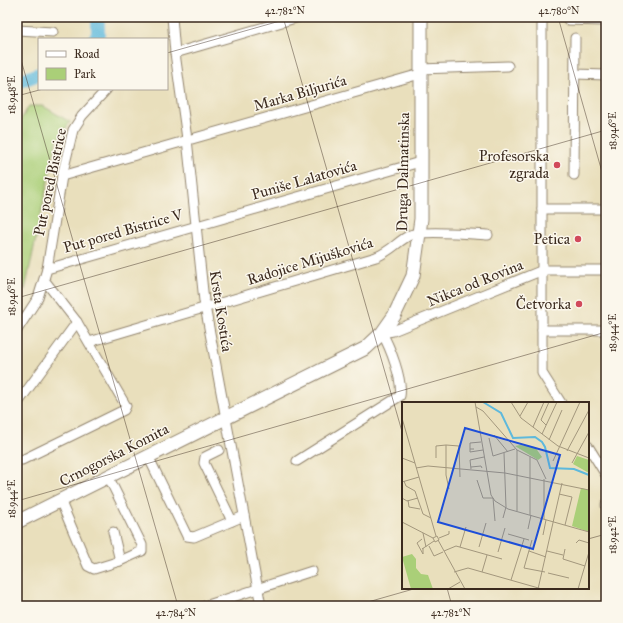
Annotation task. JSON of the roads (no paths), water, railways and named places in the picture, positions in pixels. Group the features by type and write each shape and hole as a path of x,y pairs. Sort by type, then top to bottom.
{"street":[{"name":"Krsta Kostića","path":"172,17 170,44 175,53 187,140 205,307 261,606"},
{"path":"175,53 299,17"},
{"name":"Druga Dalmatinska","path":"226,417 366,348 382,333 394,316 413,276 421,219 421,17"},
{"path":"542,17 542,373 560,402"},
{"path":"568,20 606,20"},
{"path":"17,30 53,32"},
{"path":"574,175 575,38"},
{"name":"Marka Biljurića","path":"62,176 420,71 508,66"},
{"path":"575,74 606,75"},
{"name":"Put pored Bistrice","path":"47,268 62,176 73,130 82,116 107,90"},
{"name":"Puniše Lalatovića","path":"195,225 420,162"},
{"path":"542,210 606,209"},
{"name":"Put pored Bistrice V","path":"47,268 195,225"},
{"path":"419,233 488,235"},
{"name":"Radojice Mijuškovića","path":"89,342 376,257 388,252 410,235 419,233"},
{"path":"17,330 38,298 45,281 47,268"},
{"name":"Nikca od Rovina","path":"382,333 393,331 543,270 604,270"},
{"path":"22,460 124,410 126,403 77,322 45,281"},
{"path":"17,404 77,322"},
{"path":"542,330 606,330"},
{"path":"297,461 400,396 401,387 389,346 382,333"},
{"name":"Crnogorska Komita","path":"17,522 226,417"},
{"path":"589,448 606,475"},
{"path":"219,450 205,456 204,462 232,521"},
{"path":"148,456 187,536 194,537 244,516"},
{"path":"60,500 88,566 94,569 120,562 140,552 142,545 108,476"},
{"path":"112,532 120,562"},
{"path":"205,606 258,590 312,571"}],"waterway":[{"path":"96,38 98,34 98,17"},
{"path":"17,82 38,74"}],"place":[{"name":"Profesorska zgrada","path":"557,165"},
{"name":"Petica","path":"578,239"},
{"name":"Četvorka","path":"579,304"}]}
